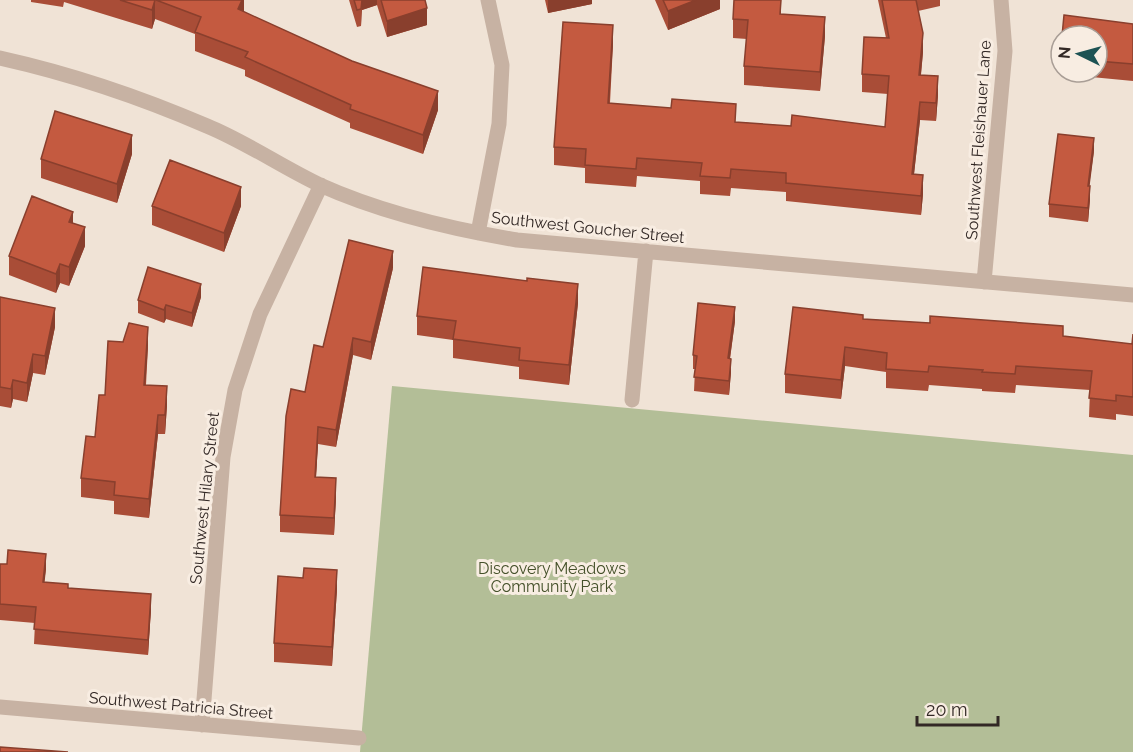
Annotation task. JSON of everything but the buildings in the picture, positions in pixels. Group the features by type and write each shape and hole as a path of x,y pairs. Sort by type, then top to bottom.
{"street":[{"path":"478,233 499,124 502,65 489,0"},
{"name":"Southwest Fleishauer Lane","path":"984,282 1005,51 1001,0"},
{"name":"Southwest Goucher Street","path":"0,58 64,72 138,97 210,127 321,185 407,216 478,233 646,251 1133,295"},
{"name":"Southwest Hilary Street","path":"202,725 223,457 235,390 260,314 321,185"},
{"path":"632,400 646,251"},
{"name":"Southwest Patricia Street","path":"0,707 359,738"}],"green space":[{"name":"Discovery Meadows Community Park","path":"392,386 1133,455 1133,752 360,752"}]}
